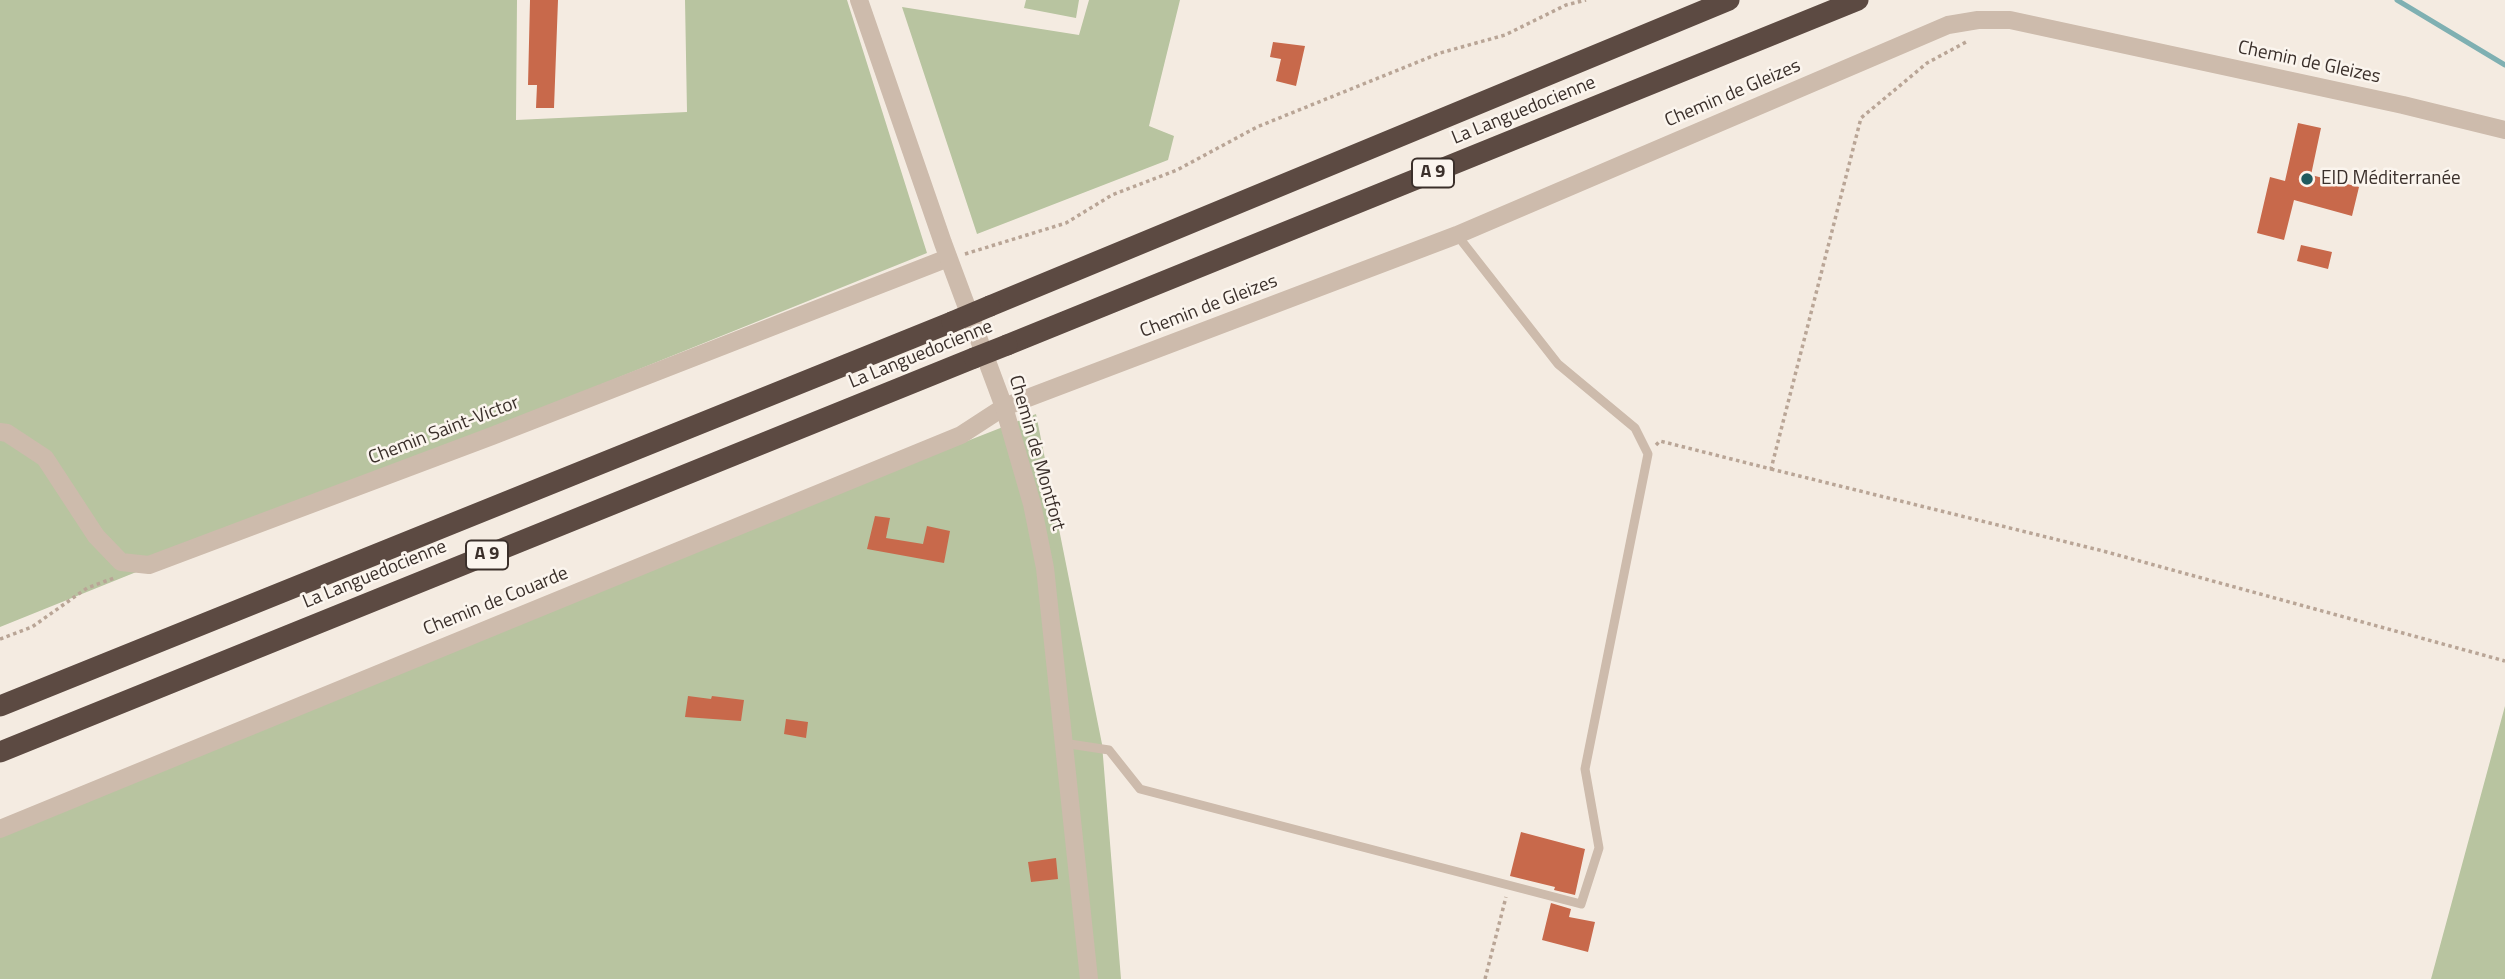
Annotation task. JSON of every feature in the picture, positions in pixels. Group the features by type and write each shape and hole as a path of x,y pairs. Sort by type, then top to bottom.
{"highway":[{"name":"La Languedocienne","path":"0,706 952,322 1729,0"},
{"name":"La Languedocienne","path":"0,752 1858,0"}],"street":[{"name":"Chemin de Montfort","path":"859,0 948,258 1004,407 1032,504 1045,568 1089,979"},
{"name":"Chemin de Gleizes","path":"1004,407 1457,235 1948,25 1978,20 2023,22 2505,130"},
{"name":"Chemin Saint-Victor","path":"149,565 479,441 948,258"},
{"name":"Chemin de Couarde","path":"0,829 961,435 1004,407"},
{"path":"0,432 7,433 45,458 96,536 121,562 149,565"}],"lane":[{"path":"1063,743 1109,750 1140,789 1581,904 1599,848 1585,769 1648,454 1636,428 1558,364 1457,235"}],"path":[{"path":"948,258 1006,243 1066,223 1112,195 1177,170 1257,127 1440,53 1505,35 1566,5 1586,0"},
{"path":"1771,469 1861,118 1927,62 1974,38"},
{"path":"1648,454 1660,441 2103,551 2505,661"},
{"path":"0,639 32,626 87,588 149,565"},
{"path":"1485,979 1509,885"}],"green space":[{"path":"0,0 517,0 516,120 687,112 685,0 847,0 927,253 0,627"},
{"path":"1026,0 1079,0 1076,18 1024,8"},
{"path":"1089,0 1180,0 1149,126 1174,136 1168,160 977,234 902,7 1079,35"},
{"path":"1036,414 1102,744 1121,979 0,979 0,821"},
{"path":"2505,706 2505,979 2431,979"}],"building":[{"path":"530,0 558,0 554,108 536,108 537,85 528,85"},
{"path":"1273,42 1305,46 1296,86 1276,81 1281,59 1270,57"},
{"name":"EID Méditerranée","path":"2298,123 2321,128 2311,175 2359,187 2352,216 2294,200 2284,240 2257,233 2270,177 2285,181"},
{"path":"2301,245 2332,252 2328,269 2297,261"},
{"path":"875,516 890,518 886,538 923,544 927,526 950,531 944,563 867,549"},
{"path":"688,696 744,700 741,721 685,717"},
{"path":"786,719 808,722 806,738 784,734"},
{"path":"1521,832 1585,849 1575,895 1510,876"},
{"path":"1056,858 1058,879 1031,882 1028,862"},
{"path":"1551,903 1571,909 1569,917 1595,922 1588,952 1542,940"}],"waterway":[{"path":"2397,0 2505,65"}],"place":[{"name":"EID Méditerranée","path":"2307,179"}]}
